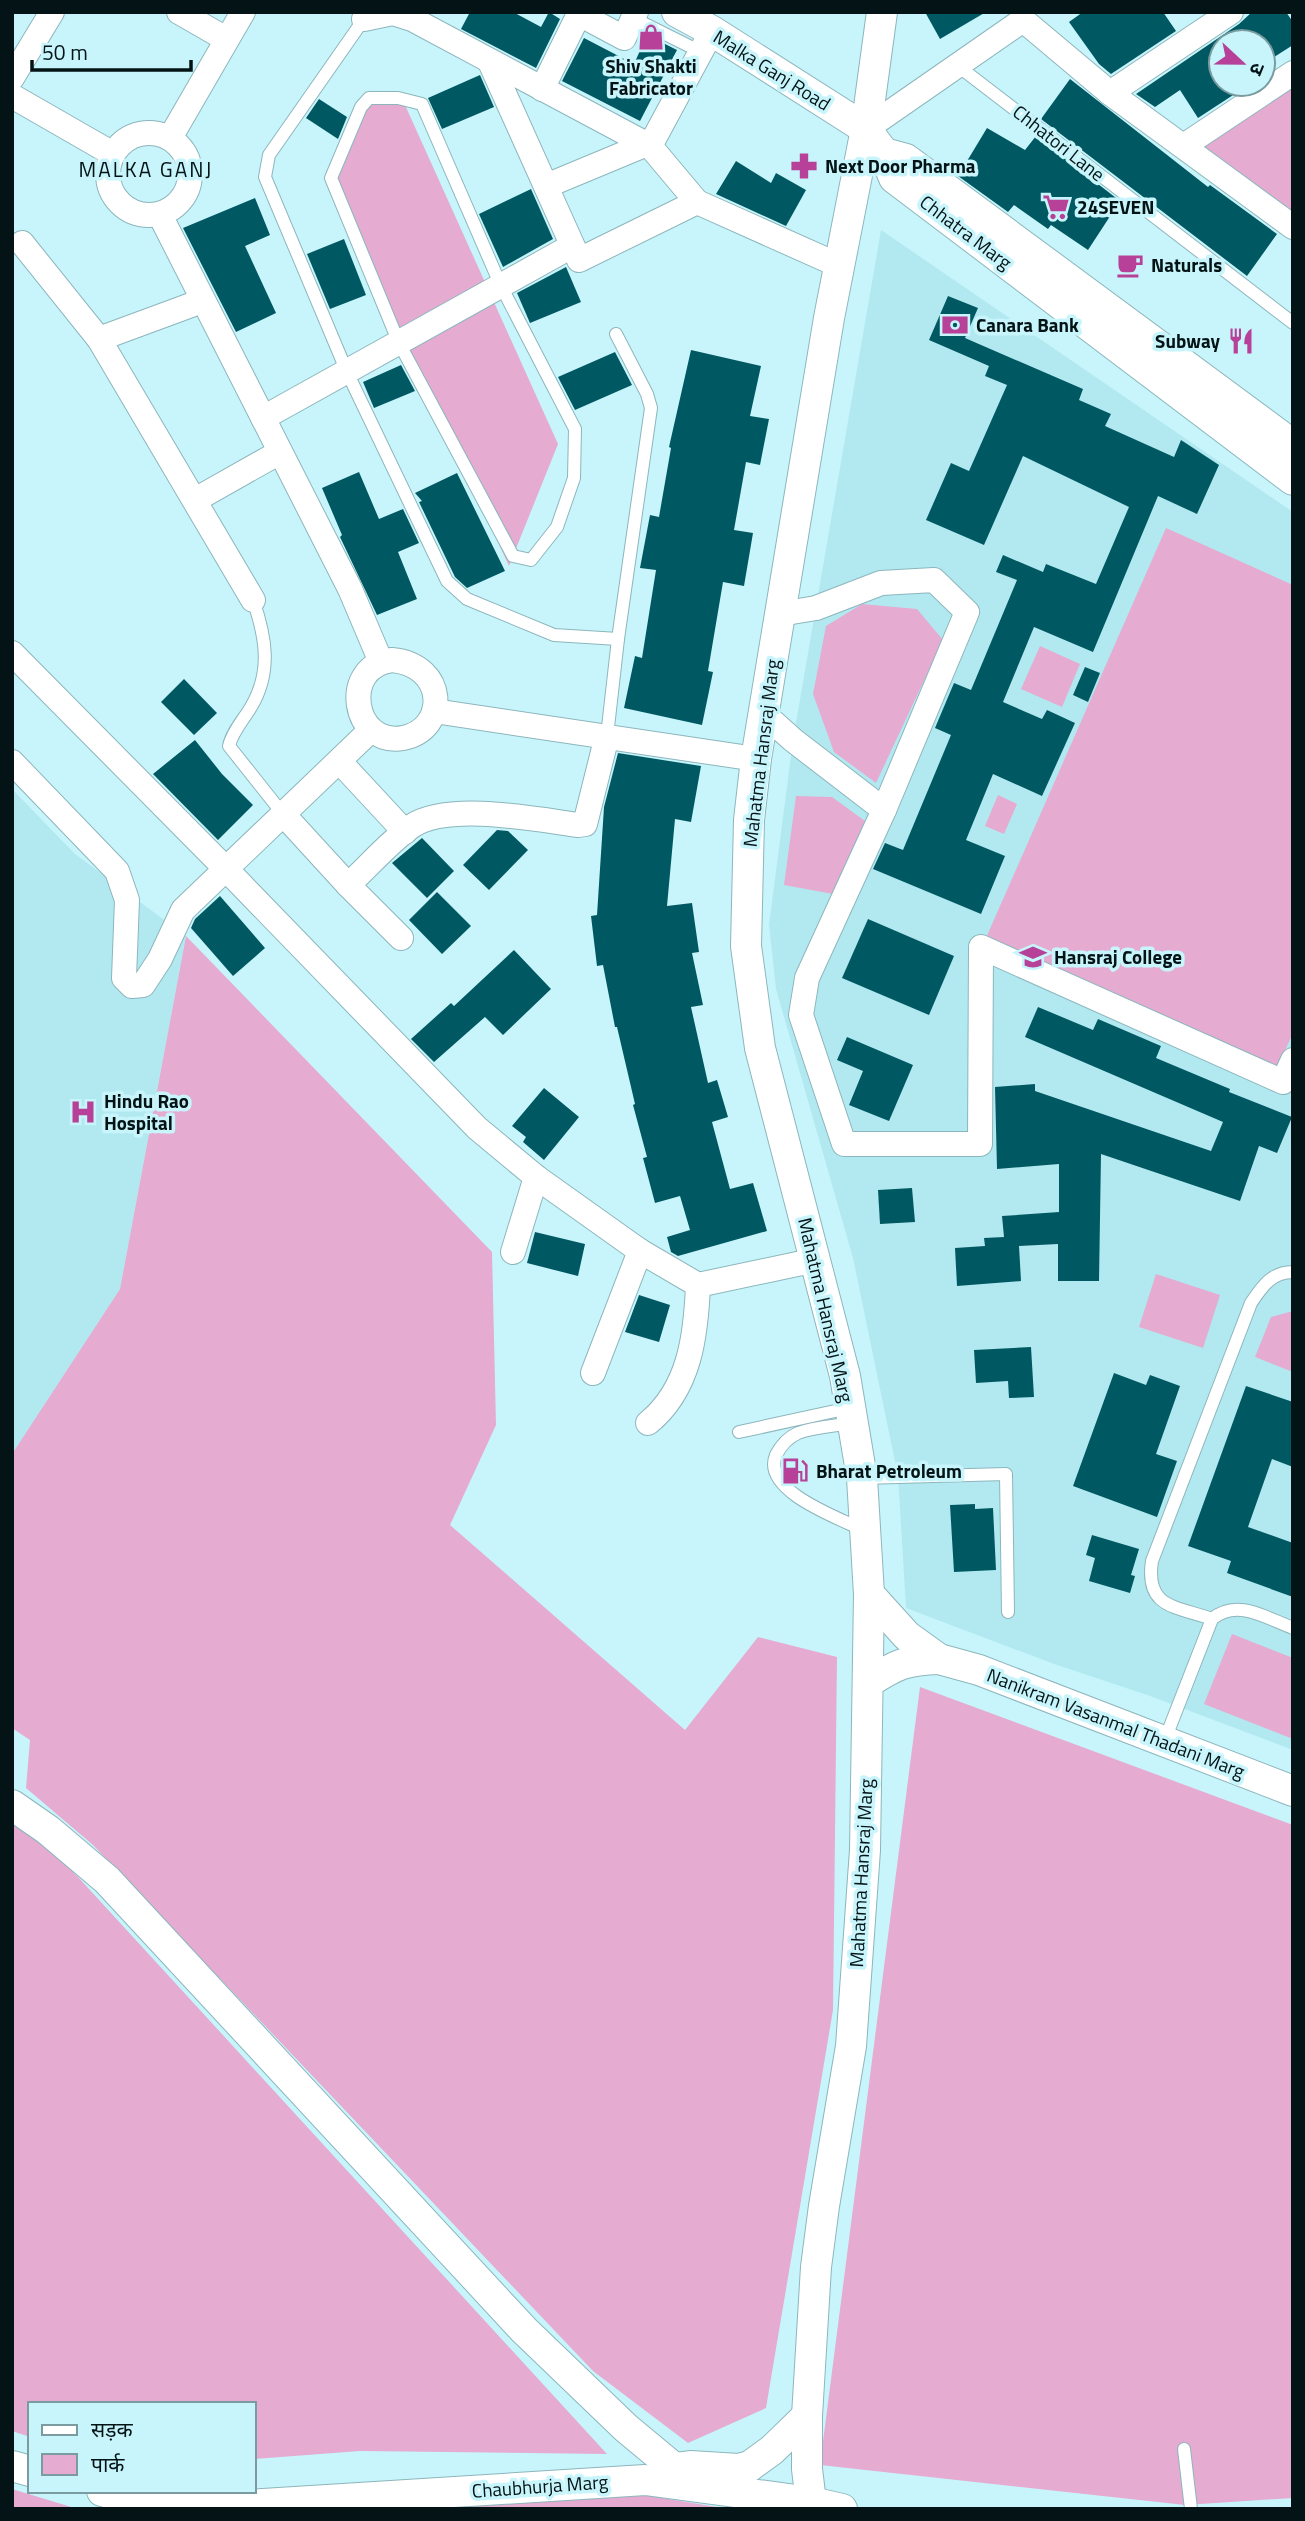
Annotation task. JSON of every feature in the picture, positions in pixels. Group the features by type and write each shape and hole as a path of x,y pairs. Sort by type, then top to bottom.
{"street":[{"path":"12,78 52,12"},
{"path":"178,12 226,39"},
{"path":"170,138 243,12"},
{"name":"Malka Ganj Road","path":"677,12 707,41 866,129"},
{"name":"Mahatma Hansraj Marg","path":"811,2502 807,2469 807,2416 818,2255 851,2046 865,1850 869,1682 867,1531 862,1478 845,1376 760,1048 746,946 749,820 756,759 838,265 866,129 882,12"},
{"path":"1110,93 1231,12"},
{"path":"364,19 393,13 412,19 649,145 697,202 838,265"},
{"path":"542,89 579,15 624,38 635,15"},
{"path":"884,153 866,129 958,66 1025,15 1110,93 1185,145 1293,227"},
{"path":"545,186 649,145 707,41"},
{"path":"490,62 579,260 697,202"},
{"path":"1185,145 1293,73"},
{"path":"12,96 113,154"},
{"path":"154,133 170,138 182,149 189,163 190,180 185,195 174,207 160,215 144,216 128,211 116,201 109,186 108,170 113,154 123,142 138,134 154,133"},
{"name":"Chhatra Marg","path":"884,153 906,159 1026,245 1157,347 1293,445"},
{"name":"Chhatra Marg","path":"884,153 894,178 1293,480"},
{"path":"160,215 350,589 381,662"},
{"path":"22,243 99,339 253,600"},
{"path":"263,418 572,246"},
{"path":"99,339 202,301"},
{"path":"195,500 280,452"},
{"path":"780,614 816,608 881,583 934,580 967,612 884,810 807,978 801,1015 844,1144 980,1144 981,947 1283,1082 1293,1060"},
{"path":"12,653 477,1128 536,1177 640,1251 698,1284 816,1260"},
{"path":"381,662 407,662 421,669 431,680 435,695 434,710 427,724 415,734 400,738 385,737 372,730 362,718 357,704 359,688 366,675 381,662"},
{"path":"434,710 756,759"},
{"path":"764,714 793,740 884,810"},
{"path":"12,762 117,871 127,900 124,978 131,986 143,985 160,959 183,910 372,730"},
{"path":"348,885 405,832 432,817 452,814 511,816 584,824 607,736"},
{"path":"340,762 405,832"},
{"path":"283,814 401,938"},
{"path":"513,1252 536,1177"},
{"path":"593,1373 640,1251"},
{"path":"648,1423 665,1406 682,1380 690,1357 698,1284"},
{"path":"869,1594 907,1636 939,1658"},
{"path":"869,1682 891,1667 910,1660 939,1658"},
{"name":"Nanikram Vasanmal Thadani Marg","path":"939,1658 979,1670 1293,1791"},
{"path":"12,1805 48,1830 107,1881 524,2330 626,2428 673,2467"},
{"path":"645,2480 673,2467 739,2469 750,2466 772,2451 807,2416"},
{"path":"645,2480 811,2502 842,2509"},
{"name":"Chaubhurja Marg","path":"109,2493 149,2504 247,2505 645,2480"}],"lane":[{"path":"635,15 707,41"},
{"path":"364,19 269,155 265,177 347,372 447,581 467,599 554,635 618,639"},
{"name":"Chhatori Lane","path":"958,66 1293,323"},
{"path":"398,97 422,104 501,286 575,429 574,478 557,527 531,560 513,556 399,343 331,178 361,107 369,98 398,97"},
{"path":"607,736 650,408 647,394 616,334"},
{"path":"253,600 262,628 266,655 263,681 260,692 229,746 283,814"},
{"path":"1212,1619 1166,1603 1154,1593 1149,1580 1152,1561 1251,1303 1268,1279 1284,1272 1293,1272"},
{"path":"739,1432 851,1416"},
{"path":"851,1416 799,1433 781,1444 773,1462 776,1477 785,1488 803,1500 867,1531"},
{"path":"862,1478 1006,1474 1009,1612"},
{"path":"1164,1742 1212,1619 1221,1611 1242,1609 1293,1628"},
{"path":"1184,2449 1191,2509"}],"shaded area":[{"name":"Hansraj College","path":"881,230 1293,512 1293,1750 906,1608 898,1476 853,1258 776,989 769,925 793,740"},
{"name":"Hindu Rao Hospital","path":"12,789 75,854 186,936 120,1289 12,1454"}],"green space":[{"path":"1293,87 1293,220 1201,149"},
{"path":"368,103 405,105 558,444 509,566 333,185"},
{"path":"1166,528 1293,585 1293,1033 1278,1066 986,938"},
{"path":"862,604 917,609 943,640 876,783 834,752 813,694 826,626"},
{"path":"1040,646 1080,664 1062,707 1021,689"},
{"path":"998,795 1017,804 1004,834 985,826"},
{"path":"796,796 832,797 865,821 833,894 784,885"},
{"path":"186,936 492,1252 496,1425 450,1525 685,1730 758,1637 837,1657 833,2010 766,2408 688,2443 593,2371 93,1845 26,1788 30,1740 12,1728 12,1454 120,1289"},
{"path":"1156,1274 1220,1295 1203,1348 1139,1327"},
{"path":"1293,1311 1293,1372 1255,1357 1271,1317"},
{"path":"1232,1634 1293,1658 1293,1739 1204,1704"},
{"path":"920,1687 1293,1825 1293,2498 1185,2505 820,2465"},
{"path":"12,1819 33,1832 78,1877 607,2454 360,2451 256,2459 256,2402 28,2402 28,2436 12,2431"},
{"path":"12,2489 78,2509 12,2509"},
{"path":"644,2495 729,2509 434,2509"}],"building":[{"path":"470,12 513,12 541,27 549,12 560,19 536,68 461,29"},
{"path":"925,12 986,12 940,39"},
{"path":"1083,12 1163,12 1176,31 1111,74 1099,64 1069,22"},
{"path":"1252,12 1286,12 1293,22 1293,45 1277,55 1277,28 1233,28"},
{"path":"647,35 677,50 640,121 562,81 584,38 634,64"},
{"path":"1207,46 1207,98 1229,98 1198,118 1180,90 1155,107 1136,94"},
{"path":"480,75 494,107 442,129 428,98"},
{"path":"1070,79 1208,187 1210,185 1277,234 1247,276 1041,119"},
{"path":"319,99 347,117 338,139 306,118"},
{"path":"987,128 1025,150 1036,136 1120,201 1088,250 1051,225 1048,229 1014,205 1008,212 958,176"},
{"path":"736,161 771,183 776,173 806,190 786,226 716,194"},
{"path":"531,189 553,239 503,267 479,214"},
{"path":"255,198 270,235 245,246 276,313 236,332 183,228"},
{"path":"344,239 366,295 330,309 307,254"},
{"path":"566,267 581,302 530,323 517,293"},
{"path":"948,296 978,308 965,338 1083,389 1079,400 1111,414 1105,426 1174,457 1181,440 1219,465 1197,514 1158,496 1093,652 1034,627 1003,702 1042,719 1047,710 1075,723 1042,796 993,774 966,840 1005,856 981,914 873,869 885,843 903,850 951,735 935,728 954,683 971,690 1017,580 996,572 1003,555 1043,572 1046,564 1096,584 1129,507 1023,456 984,545 926,520 951,463 969,471 1007,385 985,376 989,366 929,340"},
{"path":"691,350 761,366 750,416 769,419 760,465 746,462 734,530 753,533 744,586 723,582 708,671 713,672 702,725 624,708 635,656 642,658 656,570 640,568 650,515 659,517 671,448 669,447"},
{"path":"615,352 632,385 575,410 558,377"},
{"path":"401,365 415,391 374,408 363,382"},
{"path":"359,472 379,519 403,509 419,543 398,552 417,599 377,615 340,537 342,535 322,488"},
{"path":"457,473 505,571 467,588 455,577 419,502 422,501 415,493"},
{"path":"1085,667 1100,673 1088,702 1073,695"},
{"path":"184,679 217,713 194,735 161,702"},
{"path":"195,740 222,774 253,805 218,840 153,774"},
{"path":"618,753 701,766 691,822 675,819 667,906 692,903 699,952 692,953 703,1005 691,1007 708,1083 717,1080 728,1117 712,1122 730,1189 753,1183 767,1231 678,1256 671,1252 667,1237 690,1230 680,1196 655,1203 643,1158 647,1157 615,1027 603,965 597,966 591,916 597,915 604,807"},
{"path":"497,830 508,831 528,850 489,890 463,865"},
{"path":"422,838 454,871 427,898 392,863"},
{"path":"437,892 471,926 442,954 409,920"},
{"path":"220,896 265,948 233,976 191,928 195,919"},
{"path":"868,919 954,956 929,1015 842,978"},
{"path":"514,950 551,989 503,1035 485,1017 434,1062 411,1039 451,1003 454,1006"},
{"path":"1038,1007 1093,1030 1098,1019 1161,1046 1156,1058 1230,1089 1229,1092 1292,1117 1277,1153 1259,1146 1240,1201 1101,1154 1099,1281 1058,1281 1058,1244 1019,1246 1021,1281 957,1286 955,1248 985,1246 984,1238 1004,1237 1002,1216 1059,1212 1059,1164 997,1169 995,1087 1035,1084 1035,1091 1211,1151 1223,1122 1025,1037"},
{"path":"847,1037 913,1065 889,1121 849,1105 863,1071 837,1060"},
{"path":"544,1088 579,1117 544,1160 523,1142 526,1137 512,1126"},
{"path":"912,1188 915,1222 880,1224 878,1190"},
{"path":"535,1232 585,1244 578,1276 527,1263"},
{"path":"639,1295 670,1305 659,1342 625,1332"},
{"path":"1031,1347 1034,1397 1009,1398 1008,1381 976,1383 974,1350"},
{"path":"1114,1373 1146,1385 1150,1375 1180,1386 1156,1454 1177,1461 1157,1517 1073,1486"},
{"path":"1246,1386 1293,1402 1293,1467 1272,1459 1248,1527 1293,1543 1293,1597 1227,1573 1231,1561 1188,1546"},
{"path":"975,1504 975,1509 993,1508 996,1570 954,1572 950,1505"},
{"path":"1092,1535 1139,1549 1131,1575 1135,1576 1130,1593 1089,1581 1095,1558 1086,1555"}],"place":[{"name":"Shiv Shakti Fabricator","path":"651,37"},
{"name":"Next Door Pharma","path":"804,166"},
{"name":"24SEVEN","path":"1056,207"},
{"name":"Naturals","path":"1130,265"},
{"name":"Canara Bank","path":"955,325"},
{"name":"Subway","path":"1241,341"},
{"name":"Hansraj College","path":"1033,957"},
{"name":"Hindu Rao Hospital","path":"83,1112"},
{"name":"Bharat Petroleum","path":"795,1471"}],"district":[{"name":"MALKA GANJ","path":"146,170"}]}
